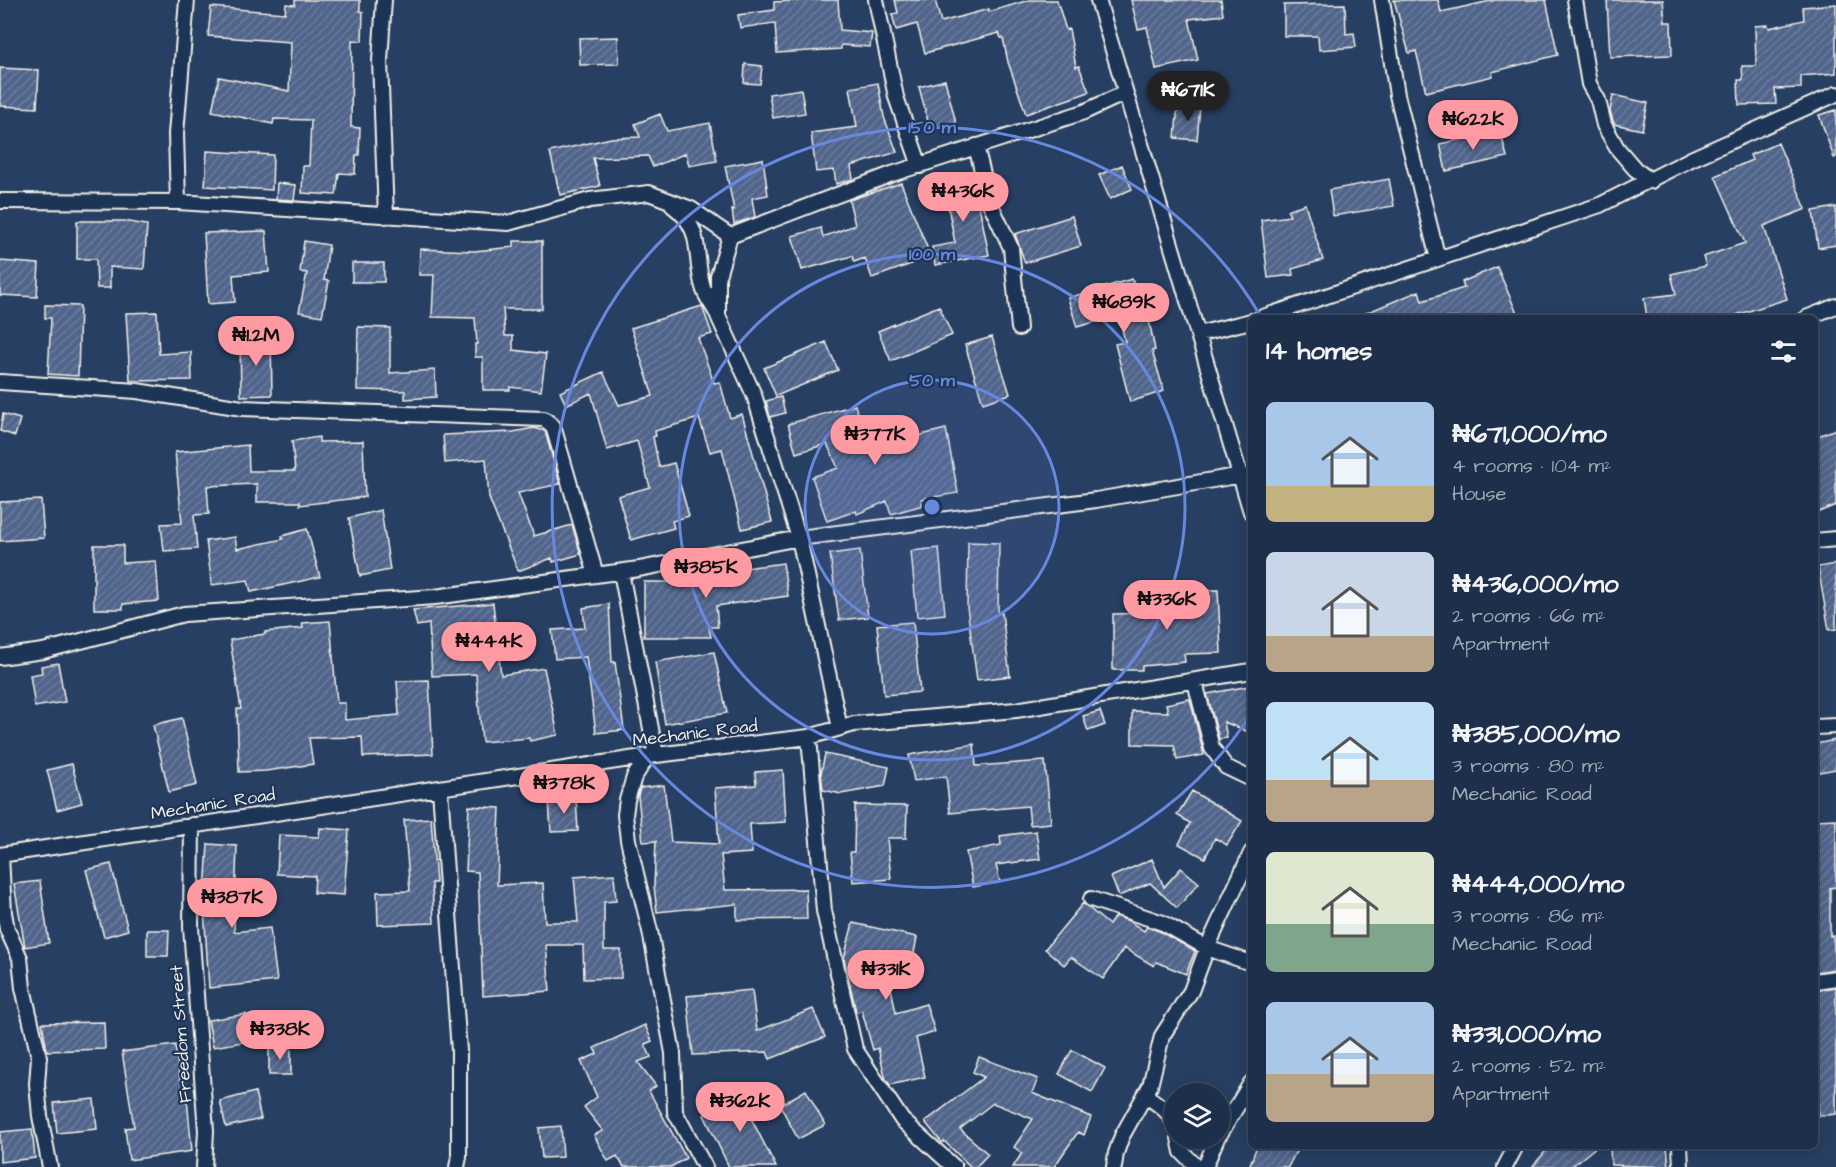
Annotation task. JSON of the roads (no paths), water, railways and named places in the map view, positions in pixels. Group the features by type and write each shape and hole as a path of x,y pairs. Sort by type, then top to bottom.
{"street":[{"path":"178,202 176,134 187,0"},
{"path":"384,0 380,61 386,216"},
{"path":"876,0 896,97 920,166"},
{"path":"1098,0 1248,500"},
{"path":"1382,0 1397,95 1438,259"},
{"path":"1575,0 1589,84 1598,100 1604,125 1617,148 1635,169 1651,181"},
{"path":"730,236 892,174 1084,112 1125,93"},
{"path":"1269,315 1600,205 1691,159 1836,94"},
{"path":"976,147 990,202 1011,248 1019,328"},
{"path":"0,201 178,202 508,223 590,200 649,193 691,209 730,236"},
{"path":"661,198 682,213 692,225 697,241 703,288 754,395 799,538 840,728"},
{"path":"718,316 718,276 730,236"},
{"path":"1814,315 1836,306"},
{"path":"1198,334 1248,322"},
{"path":"0,382 137,391 242,408 544,419 553,426 575,509 596,575"},
{"path":"0,657 43,651 184,614 435,597 621,572 799,538 1096,500 1242,475"},
{"path":"1818,541 1836,539"},
{"path":"621,572 652,756 634,777 627,800 628,840 650,931 673,1053 675,1112 705,1167"},
{"name":"Mechanic Road","path":"0,855 652,756 809,737 854,724 1016,710 1248,672"},
{"path":"1196,682 1212,748 1226,767 1248,778"},
{"path":"1818,727 1836,726"},
{"path":"809,737 824,911 855,1049 902,1120 954,1167"},
{"path":"440,789 459,1051 459,1157 457,1167"},
{"name":"Freedom Street","path":"192,825 191,927 206,1131 204,1167"},
{"path":"0,855 1,895 5,921 20,958 23,988 39,1057 37,1084 40,1116 50,1167"},
{"path":"1114,1167 1122,1136 1145,1095 1162,1036 1191,991 1207,948 1248,859"},
{"path":"1091,899 1163,923 1207,948 1248,962"},
{"path":"1818,981 1836,978"},
{"path":"1230,1118 1248,1088"},
{"path":"1145,1095 1164,1109"},
{"path":"1181,1149 1197,1167"},
{"path":"1205,1167 1212,1149"},
{"path":"1505,1167 1514,1149"},
{"path":"1680,1149 1681,1167"}]}
